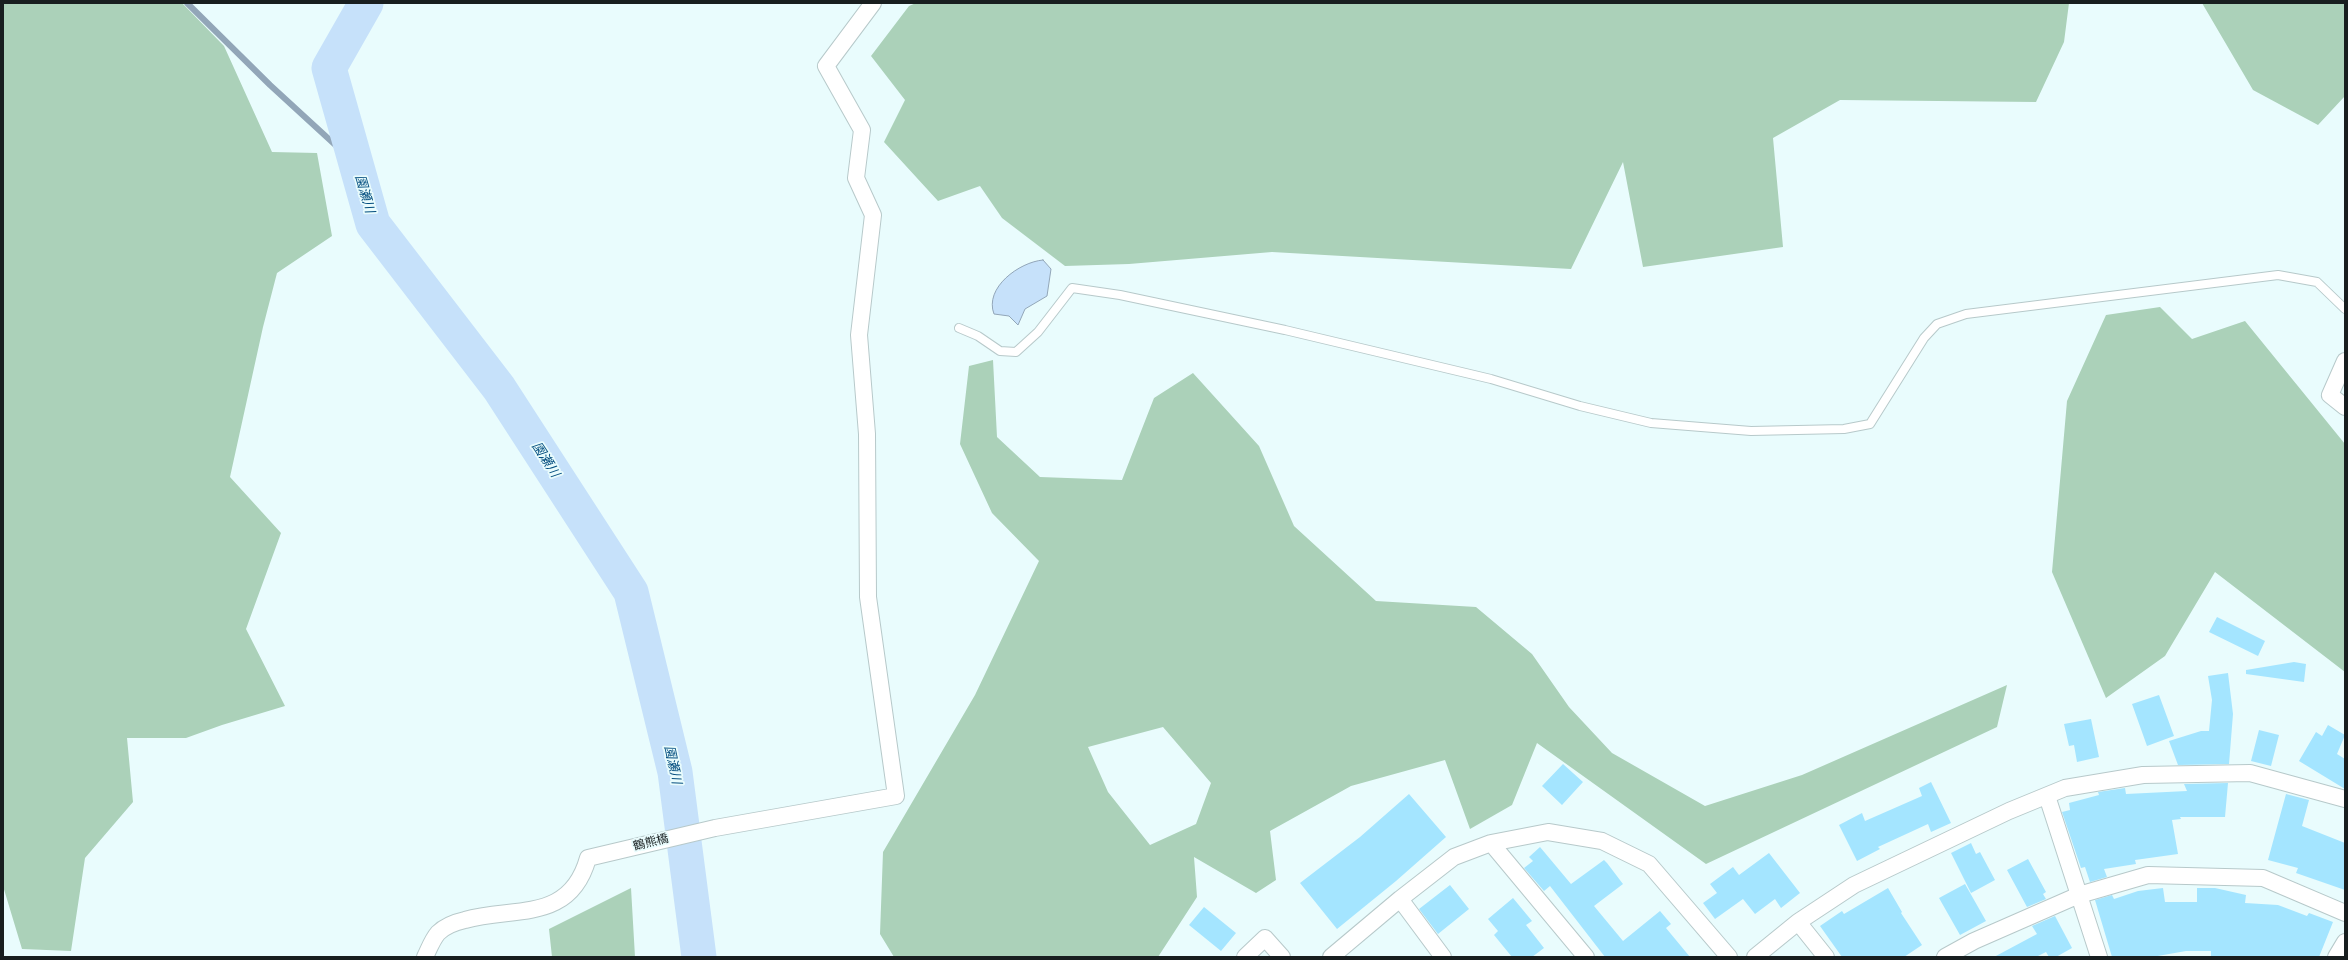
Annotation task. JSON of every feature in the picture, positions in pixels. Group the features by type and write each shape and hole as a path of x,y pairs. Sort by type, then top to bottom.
{"street":[{"name":"鶴熊橋","path":"425,957 439,933 457,922 478,916 534,910 562,900 574,888 585,869 588,858 715,828 896,796 868,597 868,434 859,335 873,215 856,178 862,130 826,66 873,3"},
{"path":"2345,361 2330,395 2345,407"},
{"path":"1755,957 1798,922 1854,885 2009,811 2065,788 2144,775 2250,773 2345,799"},
{"path":"2047,796 2098,957"},
{"path":"1331,957 1400,899 1454,857 1491,843 1548,832 1602,841 1649,864 1729,957"},
{"path":"1491,843 1586,957"},
{"path":"1945,957 1974,941 2079,895 2148,875 2263,878 2345,913"},
{"path":"1400,899 1443,957"},
{"path":"1798,922 1826,957"},
{"path":"1244,957 1265,938 1282,957"},
{"path":"2336,957 2345,942"}],"lane":[{"path":"959,328 978,336 1000,351 1016,352 1038,332 1072,288 1120,295 1285,330 1491,379 1580,406 1651,423 1751,431 1844,429 1870,424 1924,338 1938,324 1966,314 2278,275 2317,282 2345,309"}],"green space":[{"path":"3,3 182,3 224,46 272,152 317,153 332,236 277,273 263,327 230,477 281,533 246,629 285,706 222,725 186,738 127,738 133,802 85,858 71,951 22,949 3,886"},
{"path":"916,3 2069,3 2064,42 2036,102 1840,100 1773,138 1783,247 1643,267 1623,162 1571,269 1272,252 1129,264 1065,266 1002,218 980,186 938,201 884,142 905,100 871,56 909,6"},
{"path":"2202,3 2345,3 2345,96 2318,125 2253,90"},
{"path":"2160,307 2192,339 2245,321 2345,444 2345,672 2215,572 2165,656 2106,698 2052,572 2067,401 2106,315"},
{"path":"993,360 997,437 1040,477 1122,480 1154,398 1193,373 1259,446 1294,526 1376,601 1476,607 1532,654 1569,707 1612,753 1705,806 1802,775 2007,685 1997,727 1706,864 1537,743 1512,805 1470,829 1445,760 1351,786 1270,831 1276,880 1256,893 1194,857 1197,897 1158,957 894,957 880,934 883,852 975,695 1039,561 992,513 960,444 969,366","holes":["1163,727 1211,783 1196,824 1150,845 1108,792 1088,747"]},
{"path":"631,888 635,957 552,957 549,929"}],"water":[{"path":"1043,260 1051,269 1047,296 1025,309 1018,325 1009,316 994,314 992,304 994,295 1006,278 1014,271 1024,266"}],"building":[{"path":"2217,617 2265,641 2258,656 2209,632"},
{"path":"2294,662 2306,664 2304,682 2246,674 2246,670"},
{"path":"2228,673 2233,714 2229,764 2178,765 2169,741 2201,731 2209,731 2212,700 2208,676"},
{"path":"2159,695 2174,736 2147,746 2132,704"},
{"path":"2091,719 2099,757 2077,762 2074,745 2069,746 2064,724"},
{"path":"2328,725 2345,735 2337,754 2345,759 2345,789 2299,761 2316,732 2322,736"},
{"path":"2259,730 2279,735 2271,766 2251,761"},
{"path":"1563,764 1583,782 1562,805 1542,786"},
{"path":"1931,782 1951,823 1931,832 1928,824 1878,847 1880,849 1857,861 1839,825 1862,813 1865,821 1922,796 1919,788"},
{"path":"2228,783 2225,817 2180,817 2181,819 2172,820 2178,854 2135,860 2136,864 2104,869 2107,877 2090,882 2085,867 2081,868 2062,812 2070,810 2069,803 2099,795 2098,792 2125,788 2126,794 2187,791 2184,784"},
{"path":"1409,794 1446,837 1396,881 1337,929 1300,883 1360,837"},
{"path":"2286,794 2309,800 2302,826 2345,843 2345,890 2296,873 2298,868 2268,860"},
{"path":"1971,843 1976,854 1980,852 1995,880 1971,893 1951,853"},
{"path":"1540,847 1571,884 1604,860 1623,884 1594,906 1623,941 1660,911 1671,924 1666,928 1690,957 1605,957 1550,886 1544,891 1524,868 1533,861 1529,857"},
{"path":"1769,853 1800,893 1781,908 1775,899 1755,914 1743,899 1715,919 1703,903 1717,893 1710,884 1733,867 1739,875"},
{"path":"2028,859 2046,892 2043,894 2046,899 2027,907 2007,870"},
{"path":"1965,884 1986,921 1960,935 1939,898"},
{"path":"1450,885 1469,909 1438,934 1419,909"},
{"path":"1888,888 1902,912 1901,913 1922,945 1904,957 1842,957 1820,926 1842,911 1844,914"},
{"path":"2163,888 2165,902 2197,902 2197,888 2215,888 2246,895 2245,903 2278,905 2307,916 2309,913 2333,922 2319,957 2211,957 2211,951 2186,951 2152,957 2112,957 2095,900 2112,895 2114,899 2138,891"},
{"path":"1513,898 1532,921 1526,925 1544,948 1532,957 1512,957 1494,935 1498,931 1488,919"},
{"path":"1204,907 1236,933 1221,951 1189,925"},
{"path":"2055,916 2072,948 2056,957 2049,957 2046,952 2036,957 1994,957 2037,934 2032,926"}],"waterway":[{"path":"187,3 270,85 355,163"},
{"name":"園瀬川","path":"366,3 329,68 373,224 499,388 631,592 675,772 699,957"}]}
